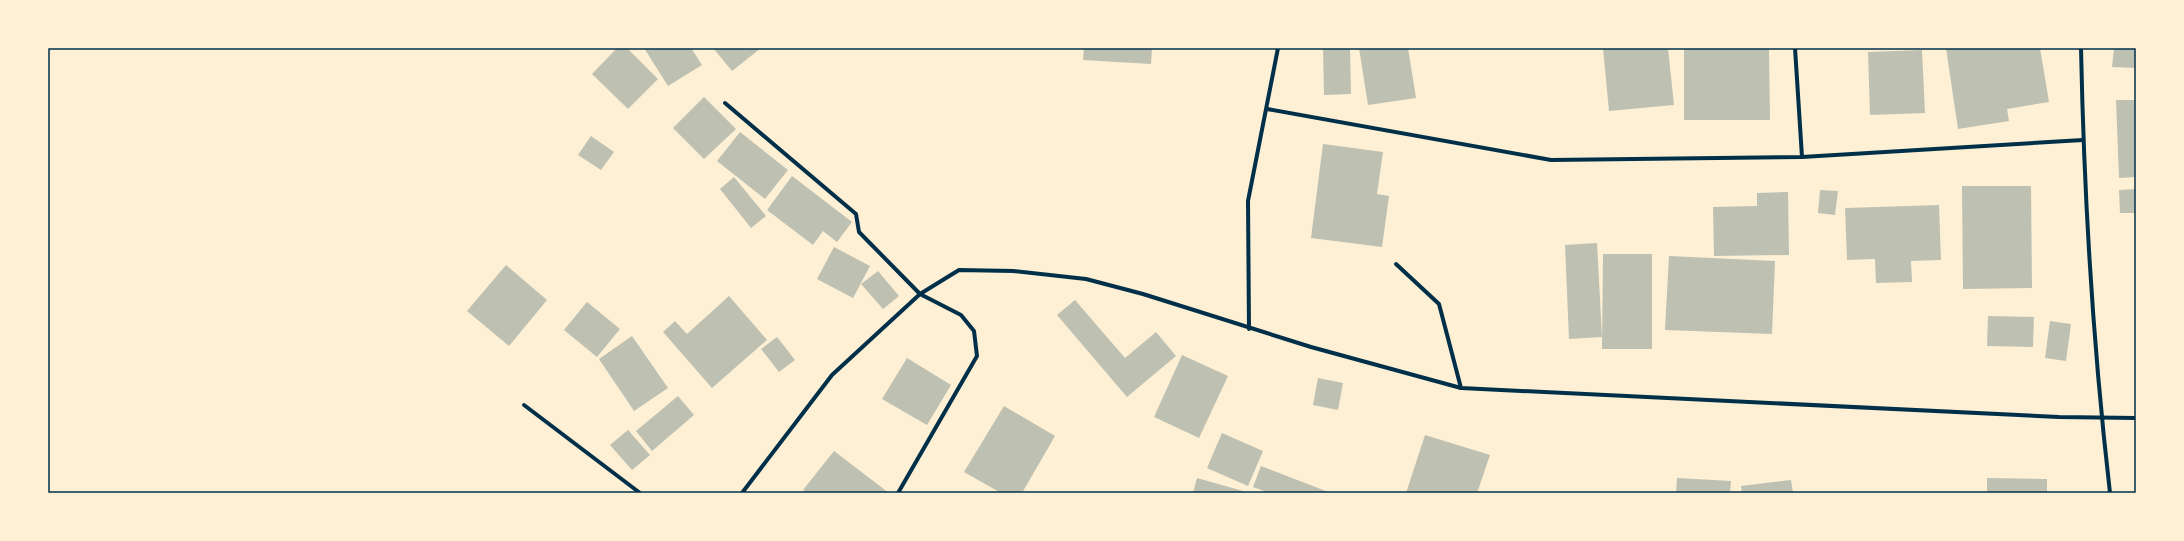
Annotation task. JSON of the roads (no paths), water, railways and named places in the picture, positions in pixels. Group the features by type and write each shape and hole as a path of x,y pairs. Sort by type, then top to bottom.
{"street":[{"path":"1249,328 1248,201 1278,48"},
{"path":"1795,48 1802,157"},
{"path":"2081,48 2083,140 2101,417 2110,493"},
{"path":"725,103 856,214 859,232 920,294 961,315 974,331 977,356 898,493"},
{"path":"1267,109 1551,160 1802,157 2083,140"},
{"path":"1396,264 1439,304 1461,388"},
{"path":"742,493 832,375 920,294 959,270 1028,273 1086,279 1142,294 1249,328 1461,388 2051,417 2136,418"},
{"path":"524,405 640,493"}]}
